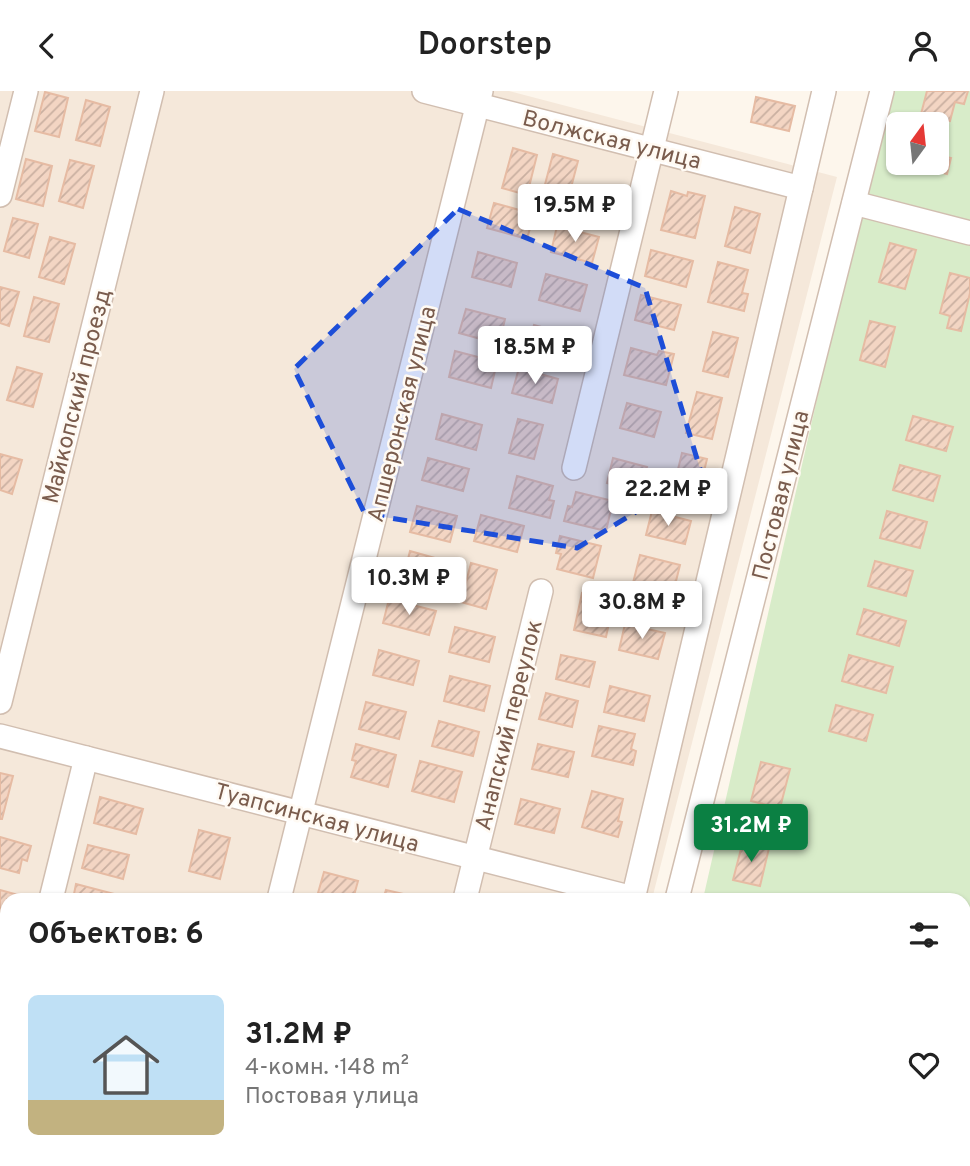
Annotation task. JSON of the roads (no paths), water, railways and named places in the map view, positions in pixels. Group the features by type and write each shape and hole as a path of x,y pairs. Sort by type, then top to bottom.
{"street":[{"path":"0,195 26,91"},
{"name":"Майкопский проезд","path":"0,702 152,91"},
{"name":"Волжская улица","path":"424,91 480,98 651,149 800,188"},
{"path":"574,468 666,91"},
{"path":"634,893 824,91"},
{"name":"Постовая улица","path":"679,893 882,91"},
{"name":"Апшеронская улица","path":"280,893 480,98"},
{"path":"854,203 970,233"},
{"name":"Анапский переулок","path":"466,893 541,591"},
{"name":"Туапсинская улица","path":"0,736 610,893"},
{"path":"52,893 86,758"}]}
